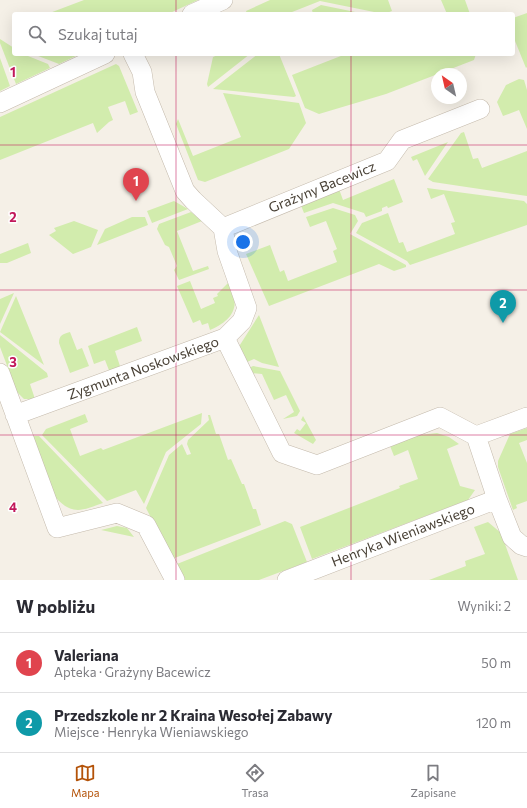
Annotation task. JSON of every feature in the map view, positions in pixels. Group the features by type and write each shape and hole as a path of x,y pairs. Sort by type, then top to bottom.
{"street":[{"path":"196,12 223,0"},
{"path":"0,103 101,56"},
{"path":"134,56 142,72 145,92 185,191 223,228 227,251 246,308 242,321 225,338"},
{"name":"Grażyny Bacewicz","path":"223,228 387,161 402,140 480,109"},
{"name":"Zygmunta Noskowskiego","path":"15,415 225,338 282,453 317,465 440,417 476,436"},
{"path":"0,373 57,528 117,513 146,525 175,580"},
{"path":"527,417 476,436 497,499 512,537 521,545 527,547"},
{"name":"Henryka Wieniawskiego","path":"287,580 497,499"}],"green space":[{"path":"84,0 198,0 172,12 52,12"},
{"path":"270,0 388,0 392,11 374,12 320,1 292,12 246,11"},
{"path":"441,0 465,0 469,12 446,12"},
{"path":"321,5 355,12 312,12 312,10"},
{"path":"527,13 526,68 515,41 515,17"},
{"path":"0,39 12,47 12,56 28,56 48,64 50,68 16,84 0,43"},
{"path":"38,56 76,56 59,64"},
{"path":"247,56 208,87 207,84 213,57"},
{"path":"255,56 280,56 296,96 294,97 213,89"},
{"path":"341,56 475,56 474,60 453,68 431,68 431,77 386,94 319,114 305,108 292,75"},
{"path":"0,58 10,86 0,91"},
{"path":"116,64 119,66 138,112 130,115 125,101 108,107 113,120 97,133 93,123 0,160 0,117"},
{"path":"519,79 524,80 527,90 527,129 519,110 503,116 497,102 506,85"},
{"path":"223,93 299,103 306,123 289,149 205,182 198,180 176,124 178,119 193,156 241,137"},
{"path":"464,132 473,159 478,158 482,168 527,151 527,196 433,182 428,179 461,133"},
{"path":"448,142 425,176 417,159 413,161 411,157"},
{"path":"394,179 403,202 388,208 387,206 382,208 382,211 366,217 364,213 333,203 304,213 300,203 339,189 343,200"},
{"path":"427,188 524,201 527,204 527,225 410,265 407,261 356,233 362,223 388,213 399,243 403,242 407,252 455,234 451,223 455,222 444,194 431,199"},
{"path":"174,201 188,209 152,223 147,211"},
{"path":"333,208 355,215 358,221 350,234 406,265 406,267 394,271 379,264 269,306 246,254 270,245 280,272 284,270 288,281 337,262 333,251 337,249 326,221 310,227 306,217"},
{"path":"191,212 202,221 177,231 193,271 208,266 209,269 179,280 174,270 177,266 169,247 165,245 157,229 159,224"},
{"path":"132,217 145,217 148,225 97,245 105,229"},
{"path":"74,221 98,230 91,247 73,254 49,235 56,231 54,228"},
{"path":"28,243 31,253 7,263 0,263 0,254"},
{"path":"190,281 201,309 215,303 213,298 218,296 217,294 228,283 233,293 235,303 229,318 210,330 208,323 202,325 200,320 193,323 177,286"},
{"path":"14,293 0,324 0,299"},
{"path":"16,296 44,365 0,332"},
{"path":"259,315 279,367 262,363 254,359 245,363 238,348"},
{"path":"137,327 142,341 115,351 121,369 110,373 105,360 94,364 88,346"},
{"path":"70,332 77,350 82,348 89,366 70,373 59,343 62,335"},
{"path":"0,335 47,373 48,377 30,384 35,399 24,399 17,392 0,347"},
{"path":"253,366 280,371 300,411 297,416 283,419 294,412 286,395 274,400 262,374 251,373 247,369"},
{"path":"202,413 201,424 166,452 144,504 136,490 107,501 42,435 46,429 85,414 88,422 70,429 80,456 101,448 103,450"},
{"path":"208,415 210,415 216,434 219,434 228,460 231,459 242,484 244,484 253,509 256,509 261,525 172,559 146,508 169,455 182,444 187,455 191,454 187,444 188,440 209,420"},
{"path":"303,416 316,440 313,444 294,433 297,429 300,431 306,423 301,420"},
{"path":"527,428 527,440 519,443 527,463 527,501 516,505 517,508 513,510 498,467 498,461 510,434"},
{"path":"437,433 449,437 459,444 447,449 460,486 475,490 468,500 312,559 300,527 400,488 399,486 418,479 408,450 394,456 390,446 420,435"},
{"path":"33,436 39,436 103,503 90,508 78,510 62,504 56,498"},
{"path":"285,521 292,524 307,562 259,580 185,580 177,564"},
{"path":"488,522 501,533 518,580 429,580 466,566 465,561 485,554 474,527"},
{"path":"117,526 127,528 134,537 101,530"}],"place":[{"name":"Valeriana","path":"136,201"},
{"name":"Przedszkole nr 2 Kraina Wesołej Zabawy","path":"503,323"}]}
